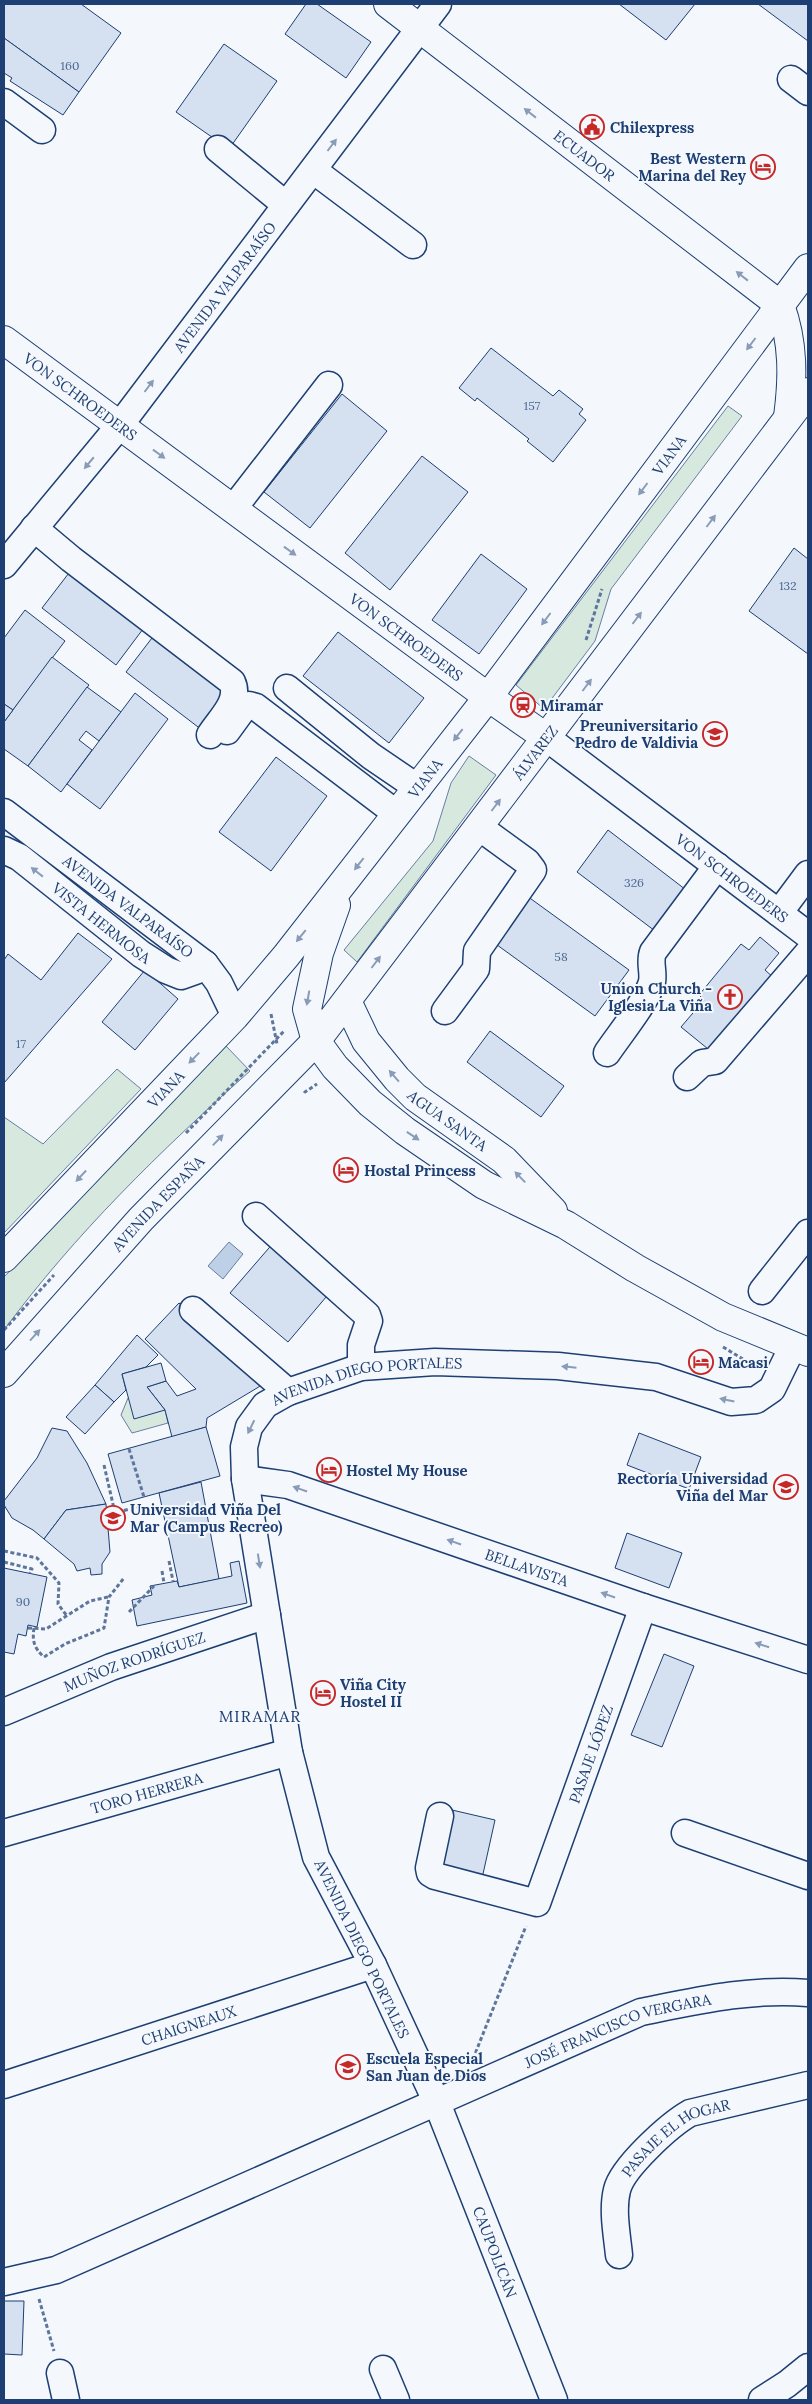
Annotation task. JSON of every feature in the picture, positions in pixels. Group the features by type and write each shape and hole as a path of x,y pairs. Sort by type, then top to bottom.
{"main road":[{"name":"ECUADOR","path":"388,4 780,305"},
{"name":"VIANA","path":"4,1258 235,1016 343,885 488,697 808,268"},
{"path":"780,305 786,320 792,360 793,380 788,419"},
{"name":"VON SCHROEDERS","path":"4,340 488,697 547,738"},
{"name":"ÁLVAREZ","path":"316,1041 808,392"},
{"path":"316,1041 307,1009 319,952 343,885"},
{"name":"AGUA SANTA","path":"346,1001 364,1037 397,1079 415,1097 504,1160 566,1224"},
{"name":"AGUA SANTA","path":"316,1041 335,1067 370,1102 405,1131 484,1185 566,1224 679,1294 723,1317 801,1349"},
{"name":"AVENIDA ESPAÑA","path":"4,1372 141,1219 316,1041"}],"street":[{"name":"AVENIDA VALPARAÍSO","path":"4,565 120,425 438,4"},
{"path":"4,102 42,130"},
{"path":"218,149 286,205"},
{"path":"313,170 413,244"},
{"path":"233,509 329,384"},
{"path":"34,528 70,559 232,682 235,692 234,700 218,733 249,705 256,706 397,814"},
{"path":"287,688 371,756 418,788"},
{"name":"VON SCHROEDERS","path":"547,738 808,935"},
{"name":"AVENIDA VALPARAÍSO","path":"4,812 205,964 219,983 235,1016"},
{"path":"445,1011 476,969 477,950 533,870 527,862 479,827"},
{"name":"VISTA HERMOSA","path":"4,850 19,857 141,954 166,970 182,976 195,971 205,964"},
{"path":"607,1052 651,984 653,975 650,959 653,952 717,866"},
{"path":"779,913 808,874"},
{"path":"687,1077 699,1065 715,1061 808,953"},
{"path":"256,1216 367,1314 369,1321 361,1345 361,1367"},
{"path":"762,1291 808,1233"},
{"path":"193,1310 288,1392"},
{"name":"AVENIDA DIEGO PORTALES","path":"437,2103 373,1966 316,1857 288,1752 245,1479 244,1447 250,1427 265,1405 288,1392 361,1367 435,1362 558,1366 656,1377 732,1402 756,1400 772,1389 801,1349"},
{"name":"BELLAVISTA","path":"245,1479 288,1485 643,1607 808,1660"},
{"name":"PASAJE LÓPEZ","path":"440,1816 429,1868 430,1873 435,1876 537,1903 643,1607"},
{"name":"MUÑOZ RODRÍGUEZ","path":"4,1712 111,1667 267,1615"},
{"name":"TORO HERRERA","path":"4,1833 288,1752"},
{"path":"685,1833 808,1876"},
{"name":"CHAIGNEAUX","path":"4,2085 373,1966"},
{"name":"JOSÉ FRANCISCO VERGARA","path":"437,2103 641,2012 713,1997 786,1991 808,1993"},
{"name":"PASAJE EL HOGAR","path":"619,2255 616,2192 622,2176 677,2120 690,2114 808,2085"},
{"path":"4,2282 56,2270 437,2103"},
{"name":"CAUPOLICÁN","path":"437,2103 554,2400"},
{"path":"762,2400 788,2384 808,2367"},
{"path":"382,2369 396,2400"},
{"path":"60,2373 66,2400"}],"path":[{"path":"584,647 603,587"},
{"path":"129,1449 144,1497"},
{"path":"104,1465 115,1513 137,1508"},
{"path":"4,1551 37,1558 59,1583 58,1604 67,1616"},
{"path":"169,1561 173,1581"},
{"path":"4,1562 32,1569 30,1573"},
{"path":"162,1570 164,1584"},
{"path":"34,1628 32,1640 38,1652 44,1657 66,1644 104,1628 109,1597 124,1578"},
{"path":"128,1612 154,1586"},
{"path":"28,1628 46,1629 90,1601 109,1597"},
{"path":"477,2050 521,1938"},
{"path":"32,2275 60,2373"}],"shaded area":[{"path":"728,406 742,416 611,589 595,641 544,709 516,685"},
{"path":"469,756 496,775 357,962 344,950 433,841 451,783"},
{"path":"226,1046 250,1071 184,1131 120,1194 60,1260 4,1330 4,1277"},
{"path":"117,1069 141,1089 4,1233 4,1117 43,1144"},
{"path":"128,1398 165,1410 168,1423 132,1433 121,1415"}],"water":[{"path":"229,1242 243,1254 223,1279 208,1266"}],"building":[{"path":"4,4 81,4 121,33 79,92 4,38"},
{"path":"306,4 317,4 371,42 346,78 285,34"},
{"path":"619,4 695,4 666,40"},
{"path":"758,4 808,4 808,41"},
{"path":"4,38 79,92 63,115 10,81 12,78 4,73"},
{"path":"224,44 277,81 229,149 176,112"},
{"path":"491,348 553,396 559,390 583,409 579,414 586,420 553,462 527,441 529,439 477,398 475,401 459,388"},
{"path":"342,394 387,431 310,528 264,492"},
{"path":"422,456 468,492 390,590 345,553"},
{"path":"794,548 808,559 808,654 749,611"},
{"path":"481,554 527,589 479,654 432,620"},
{"path":"72,569 146,625 116,665 42,608"},
{"path":"25,610 65,641 13,710 4,704 4,638"},
{"path":"338,632 424,698 389,743 303,676"},
{"path":"155,634 231,692 202,730 126,672"},
{"path":"52,657 89,685 28,766 4,749 4,722"},
{"path":"87,687 121,712 99,741 86,731 79,740 92,750 61,792 28,766"},
{"path":"135,693 168,719 100,809 67,784"},
{"path":"4,704 13,710 4,722"},
{"path":"276,757 327,796 271,871 219,832"},
{"path":"608,830 690,893 659,934 577,872"},
{"path":"527,896 629,970 595,1016 493,942"},
{"path":"78,933 112,959 4,1083 4,960 8,954 41,980"},
{"name":"Union Church - Iglesia La Viña","path":"760,937 779,953 765,970 775,979 713,1053 681,1027 704,1000 699,995 741,944 749,950"},
{"path":"145,970 178,999 135,1050 102,1022"},
{"path":"490,1031 564,1086 541,1117 467,1062"},
{"path":"275,1241 332,1290 288,1342 230,1293"},
{"path":"179,1303 267,1382 207,1418 206,1427 172,1437 165,1410 147,1387 166,1381 177,1396 196,1389 145,1339"},
{"path":"137,1335 158,1355 146,1367 122,1374 126,1390 114,1402 95,1385"},
{"path":"161,1363 166,1381 147,1387 165,1410 134,1419 122,1374"},
{"path":"95,1385 114,1402 85,1434 66,1417"},
{"path":"206,1427 220,1476 122,1503 108,1454"},
{"path":"52,1428 67,1431 87,1463 106,1504 66,1510 44,1539 12,1518 4,1505 4,1501 37,1458"},
{"path":"639,1433 701,1457 689,1489 627,1465"},
{"path":"201,1482 219,1579 179,1587 159,1493"},
{"path":"106,1504 110,1552 102,1564 102,1574 91,1575 90,1568 77,1571 74,1564 44,1539 66,1510"},
{"path":"627,1533 682,1553 669,1588 615,1568"},
{"path":"239,1561 247,1603 137,1626 132,1600 152,1595 150,1586 177,1581 179,1587 232,1576 230,1563"},
{"path":"4,1568 47,1577 37,1627 28,1625 26,1636 18,1634 14,1654 4,1652"},
{"path":"664,1654 694,1666 662,1747 631,1735"},
{"path":"452,1810 495,1820 481,1883 437,1872"},
{"path":"4,2301 24,2301 22,2355 4,2354"}],"place":[{"name":"Chilexpress","path":"592,127"},
{"name":"Best Western Marina del Rey","path":"763,167"},
{"name":"Miramar","path":"523,705"},
{"name":"Preuniversitario Pedro de Valdivia","path":"715,734"},
{"name":"Union Church - Iglesia La Viña","path":"730,997"},
{"name":"Hostal Princess","path":"346,1170"},
{"name":"Macasi","path":"701,1362"},
{"name":"Hostel My House","path":"329,1470"},
{"name":"Rectoría Universidad Viña del Mar","path":"786,1487"},
{"name":"Universidad Viña Del Mar (Campus Recreo)","path":"113,1518"},
{"name":"Viña City Hostel II","path":"323,1693"},
{"name":"Escuela Especial San Juan de Dios","path":"348,2067"}],"district":[{"name":"MIRAMAR","path":"260,1716"}]}
